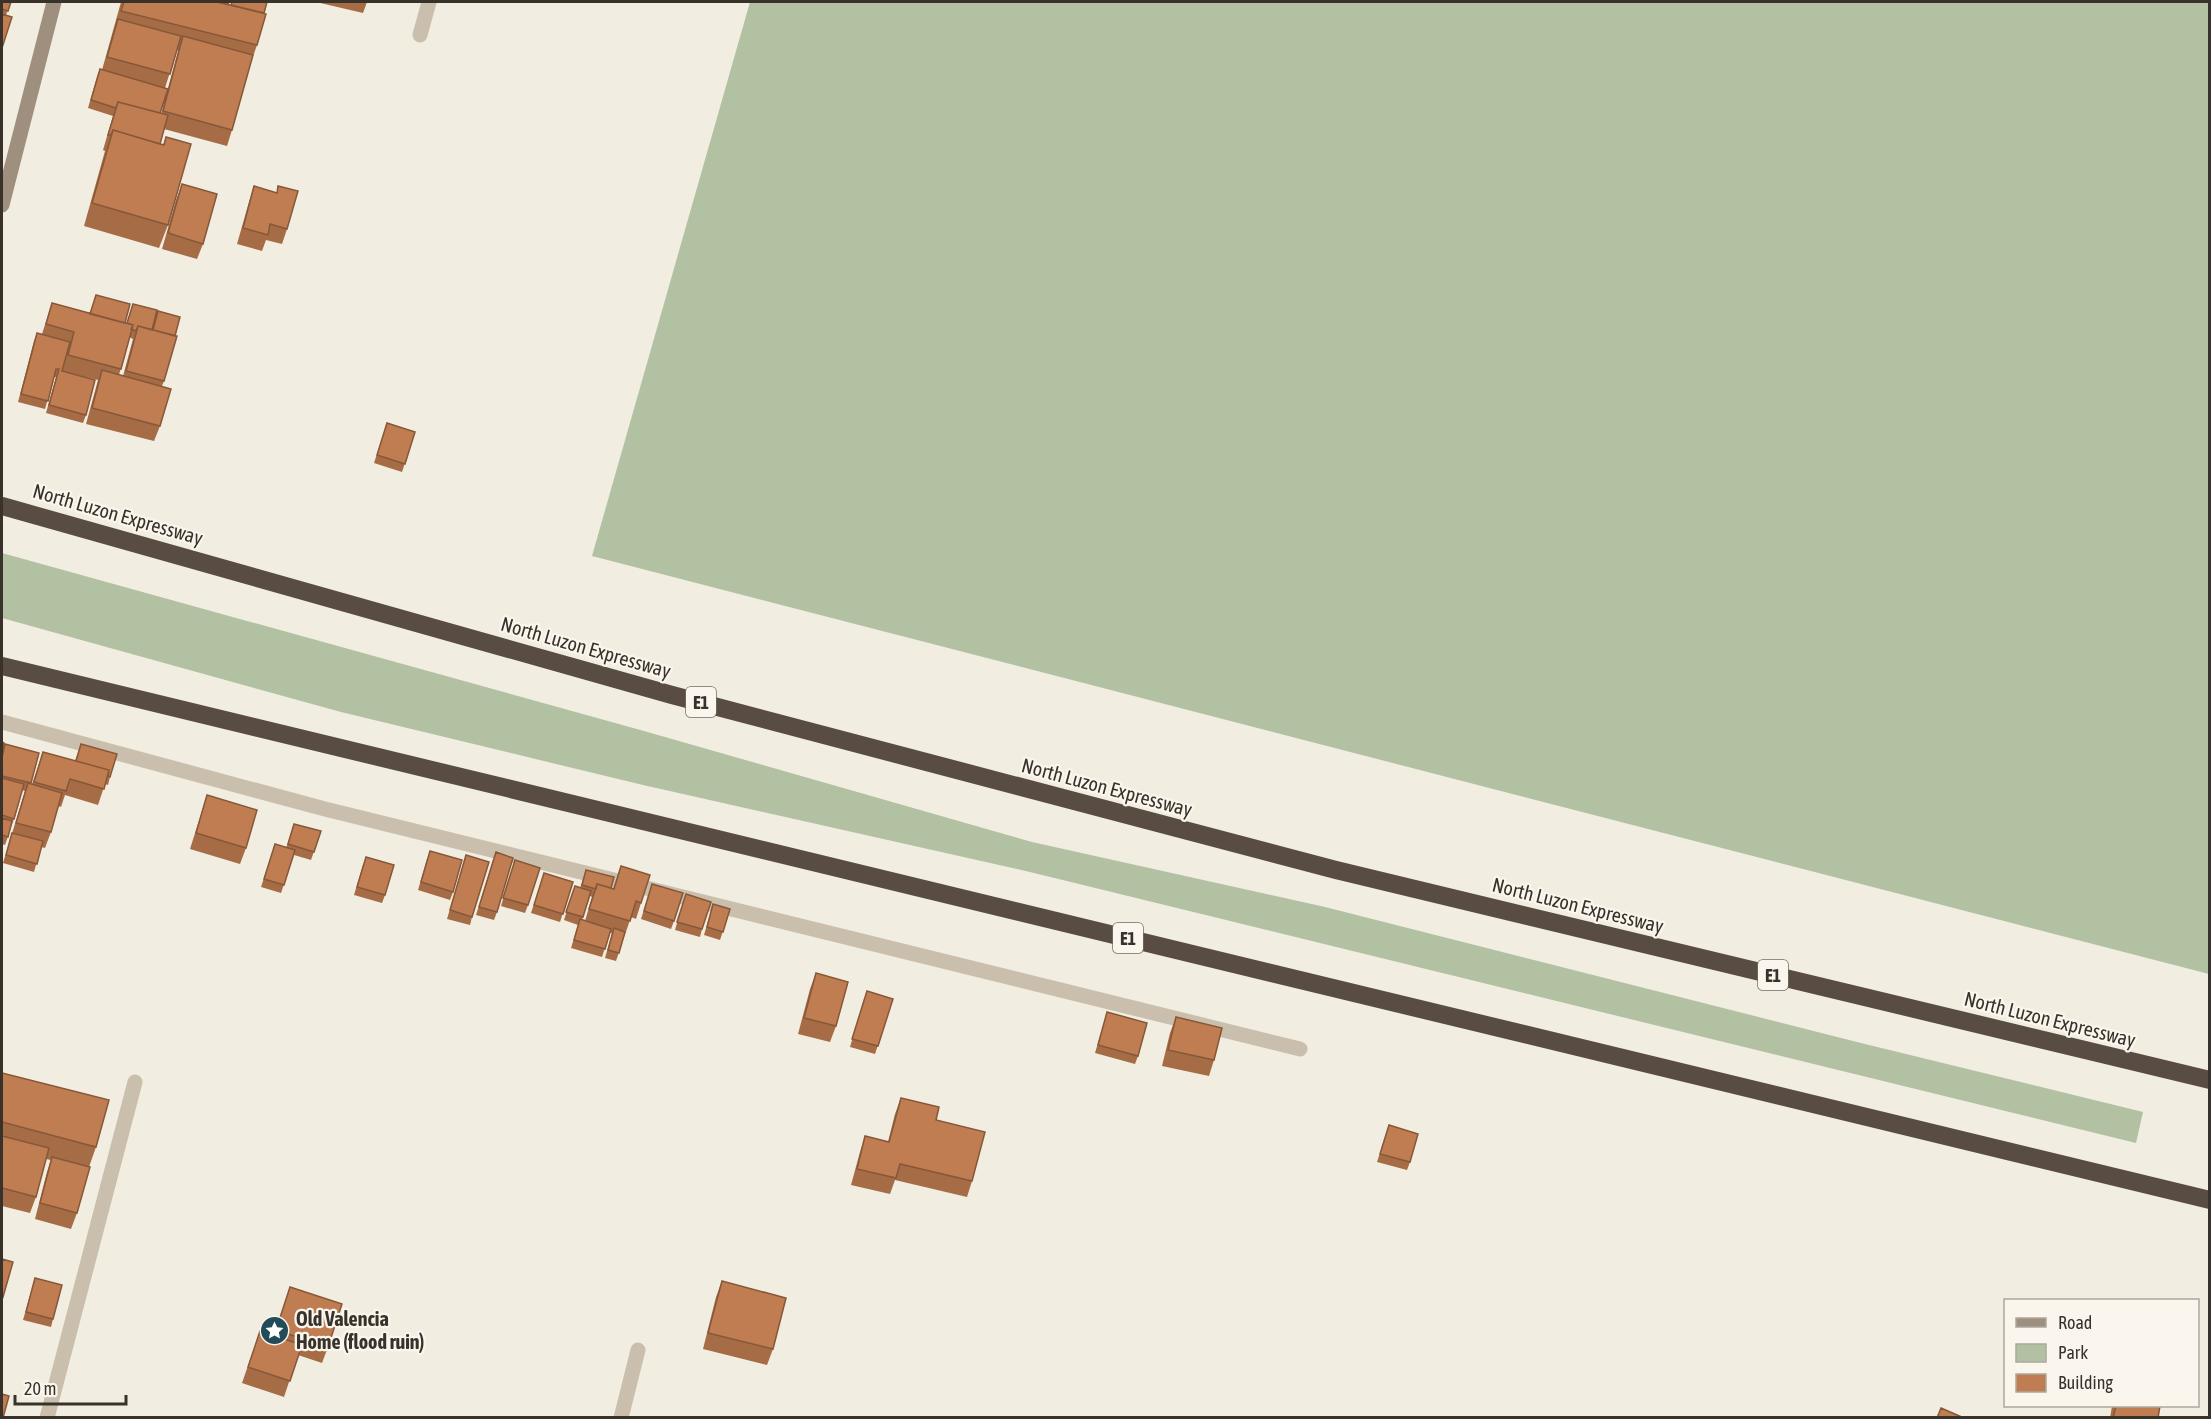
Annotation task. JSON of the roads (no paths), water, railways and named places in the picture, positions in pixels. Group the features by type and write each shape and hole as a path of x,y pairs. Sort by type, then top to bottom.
{"highway":[{"name":"North Luzon Expressway","path":"2,506 69,523 672,695 1336,870 2210,1080"},
{"name":"E1","path":"2,666 46,679 2210,1200"}],"main road":[{"path":"2,205 54,2"}],"street":[{"path":"420,35 429,2"},
{"path":"2,722 325,809 1300,1049"},
{"path":"47,1418 135,1082"},
{"path":"621,1418 638,1350"}],"place":[{"name":"Old Valencia Home (flood ruin)","path":"275,1330"}]}
